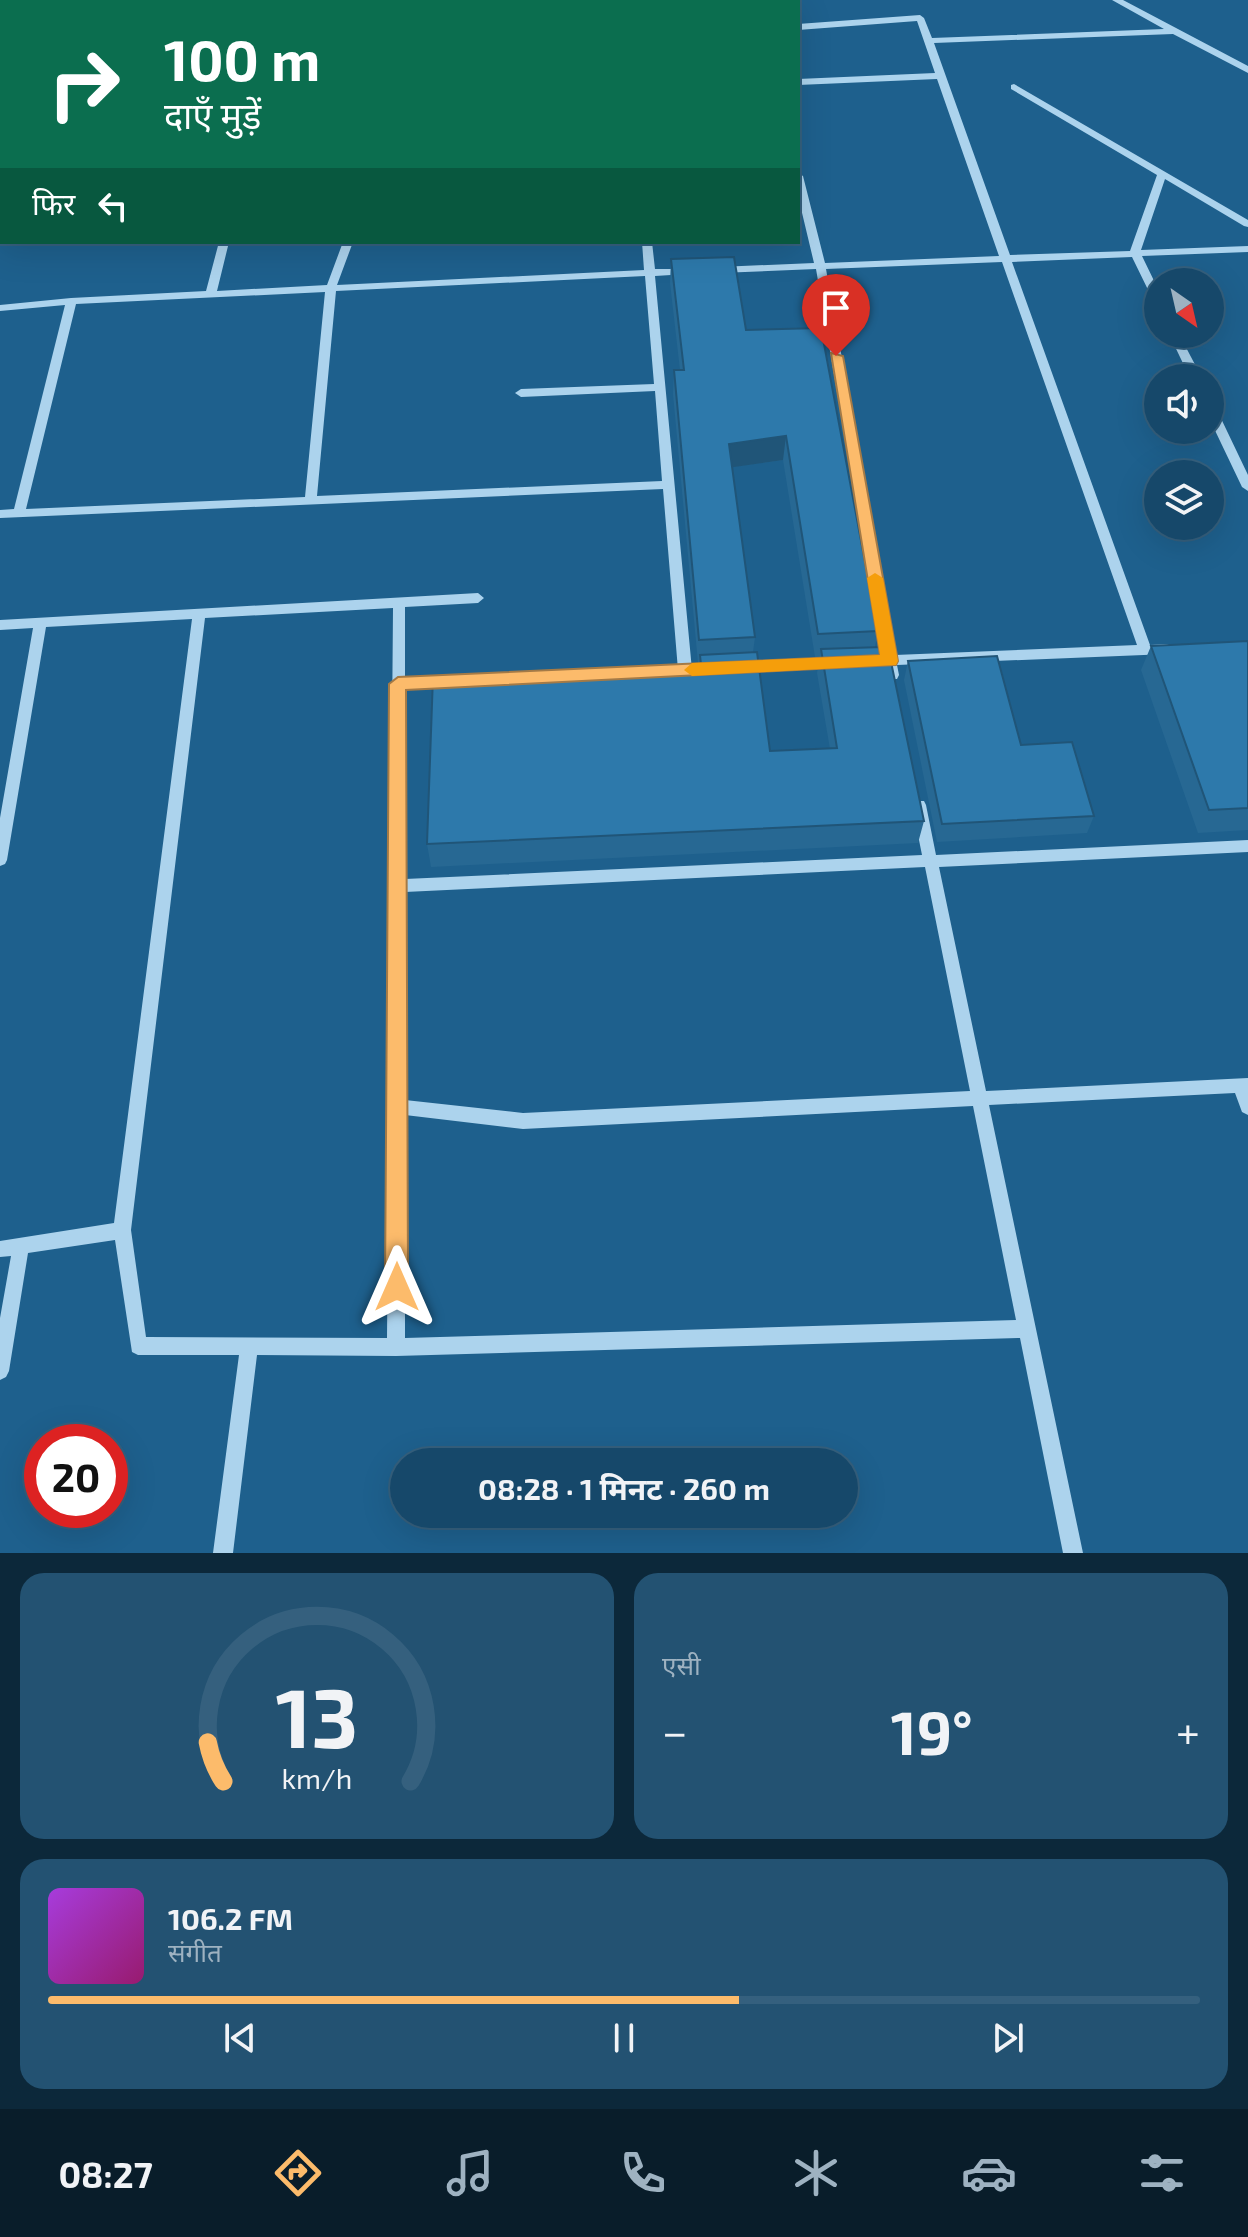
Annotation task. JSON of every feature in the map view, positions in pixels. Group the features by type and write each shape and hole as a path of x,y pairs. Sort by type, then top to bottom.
{"street":[{"path":"1116,0 1248,70"},
{"path":"800,27 920,18 1145,650"},
{"path":"928,41 1176,31"},
{"path":"800,82 940,76"},
{"path":"1014,87 1248,224"},
{"path":"1144,271 1135,252 1162,173"},
{"path":"800,184 820,265 896,692"},
{"path":"211,294 224,244"},
{"path":"311,500 331,288 347,244"},
{"path":"647,244 685,670"},
{"path":"711,270 1248,249"},
{"path":"0,308 71,301 695,271"},
{"path":"19,513 71,301"},
{"path":"521,393 659,387"},
{"path":"1224,437 1248,487"},
{"path":"0,514 668,485"},
{"path":"0,625 478,598"},
{"path":"396,1347 399,602"},
{"path":"199,614 122,1230 138,1346 396,1347 1028,1329"},
{"path":"0,860 3,822 40,623"},
{"path":"732,668 1189,648"},
{"path":"669,671 701,670"},
{"path":"398,684 462,681"},
{"path":"915,784 1073,1553"},
{"path":"398,886 1248,846"},
{"path":"397,1107 523,1121 1244,1085 1248,1107"},
{"path":"0,1249 122,1230"},
{"path":"0,1371 21,1246"},
{"path":"223,1553 249,1346"}],"building":[{"path":"734,257 746,330 821,328 878,631 818,634 786,436 729,444 755,637 699,640 674,370 684,370 671,259"},
{"path":"1248,641 1248,808 1209,810 1151,646"},
{"path":"882,647 886,657 890,657 924,821 427,844 433,676 701,665 700,655 757,652 770,751 837,748 821,649"},
{"path":"997,656 1021,745 1072,742 1094,816 942,824 908,661"}],"slow traffic":[{"path":"692,670 890,661 875,578"}],"route":[{"path":"397,1287 398,684 890,661 836,356"}]}
